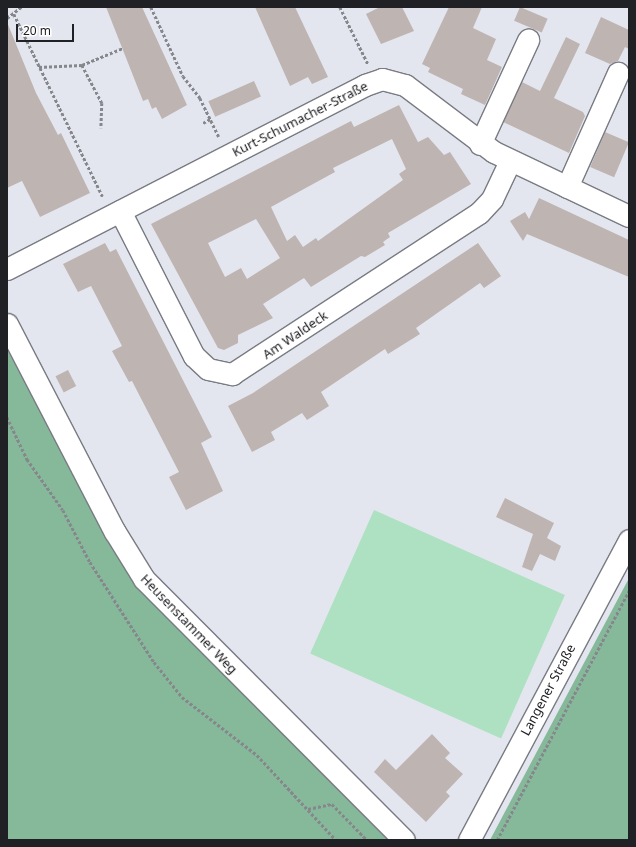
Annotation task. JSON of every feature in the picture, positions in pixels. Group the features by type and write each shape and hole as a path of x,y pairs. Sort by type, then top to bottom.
{"street":[{"path":"480,144 528,40"},
{"path":"567,187 618,73"},
{"name":"Kurt-Schumacher-Straße","path":"7,269 228,155 376,81 394,80 405,84 480,144 510,161 629,216"},
{"name":"Am Waldeck","path":"116,213 194,356 208,369 232,374 479,213 492,199 510,161"},
{"name":"Heusenstammer Weg","path":"7,324 115,532 144,579 404,840"},
{"name":"Langener Straße","path":"469,840 629,540"}],"path":[{"path":"7,18 21,7"},
{"path":"151,7 183,76 210,119 228,155"},
{"path":"340,7 376,81"},
{"path":"14,14 39,67 116,213"},
{"path":"39,67 82,65 123,48"},
{"path":"82,65 102,103 101,128"},
{"path":"202,123 210,119"},
{"path":"7,417 27,459 63,510 90,562 154,662 182,697 258,755 336,840"},
{"path":"497,840 629,591"},
{"path":"307,809 332,804 368,840"}],"green space":[{"path":"7,347 123,565 390,840 7,840"},
{"path":"374,510 565,595 501,738 310,653"},
{"path":"629,579 629,840 490,840 628,580"}],"building":[{"path":"106,7 142,7 187,105 162,119 156,107 152,109 148,99 143,101"},
{"path":"255,7 295,7 328,77 312,84 308,77 290,86"},
{"path":"380,7 402,7 414,31 381,44 366,14"},
{"path":"449,7 482,7 473,28 496,39 487,60 502,67 485,105 461,94 463,89 428,72 430,68 422,64"},
{"path":"520,7 548,19 542,33 514,21"},
{"path":"601,17 629,30 629,49 625,47 618,61 610,64 585,53"},
{"path":"7,22 36,93 58,135 61,133 90,193 40,217 22,181 7,188"},
{"path":"566,37 580,44 554,98 583,112 585,116 569,153 503,122 522,82 540,91"},
{"path":"254,81 261,97 215,117 208,101"},
{"path":"399,105 418,142 428,137 444,155 450,152 471,184 388,233 390,237 383,242 385,245 365,257 361,256 311,287 304,278 263,304 273,318 238,335 238,343 224,350 218,348 151,224 351,121 354,127","holes":["392,139 406,169 399,174 403,180 318,241 316,238 303,247 295,235 287,241 271,207 335,172 333,168","256,219 280,258 247,279 241,268 225,277 208,243"]},
{"path":"605,132 629,142 614,177 590,167"},
{"path":"539,198 629,240 629,277 527,234 523,241 510,221 525,212 529,219"},
{"path":"105,243 110,252 116,249 212,437 201,443 223,491 186,510 169,477 179,472 132,381 129,382 112,351 122,346 91,286 78,292 63,264"},
{"path":"478,243 501,276 484,288 480,283 416,328 420,334 388,354 385,349 321,392 329,406 307,420 302,413 271,432 275,440 252,452 228,406 253,393"},
{"path":"68,370 76,386 64,392 56,376"},
{"path":"505,498 554,523 547,538 561,546 555,561 540,554 532,571 522,567 533,534 496,517"},
{"path":"432,734 450,753 445,758 463,774 446,792 450,796 426,822 374,772 385,759 396,770"}]}
